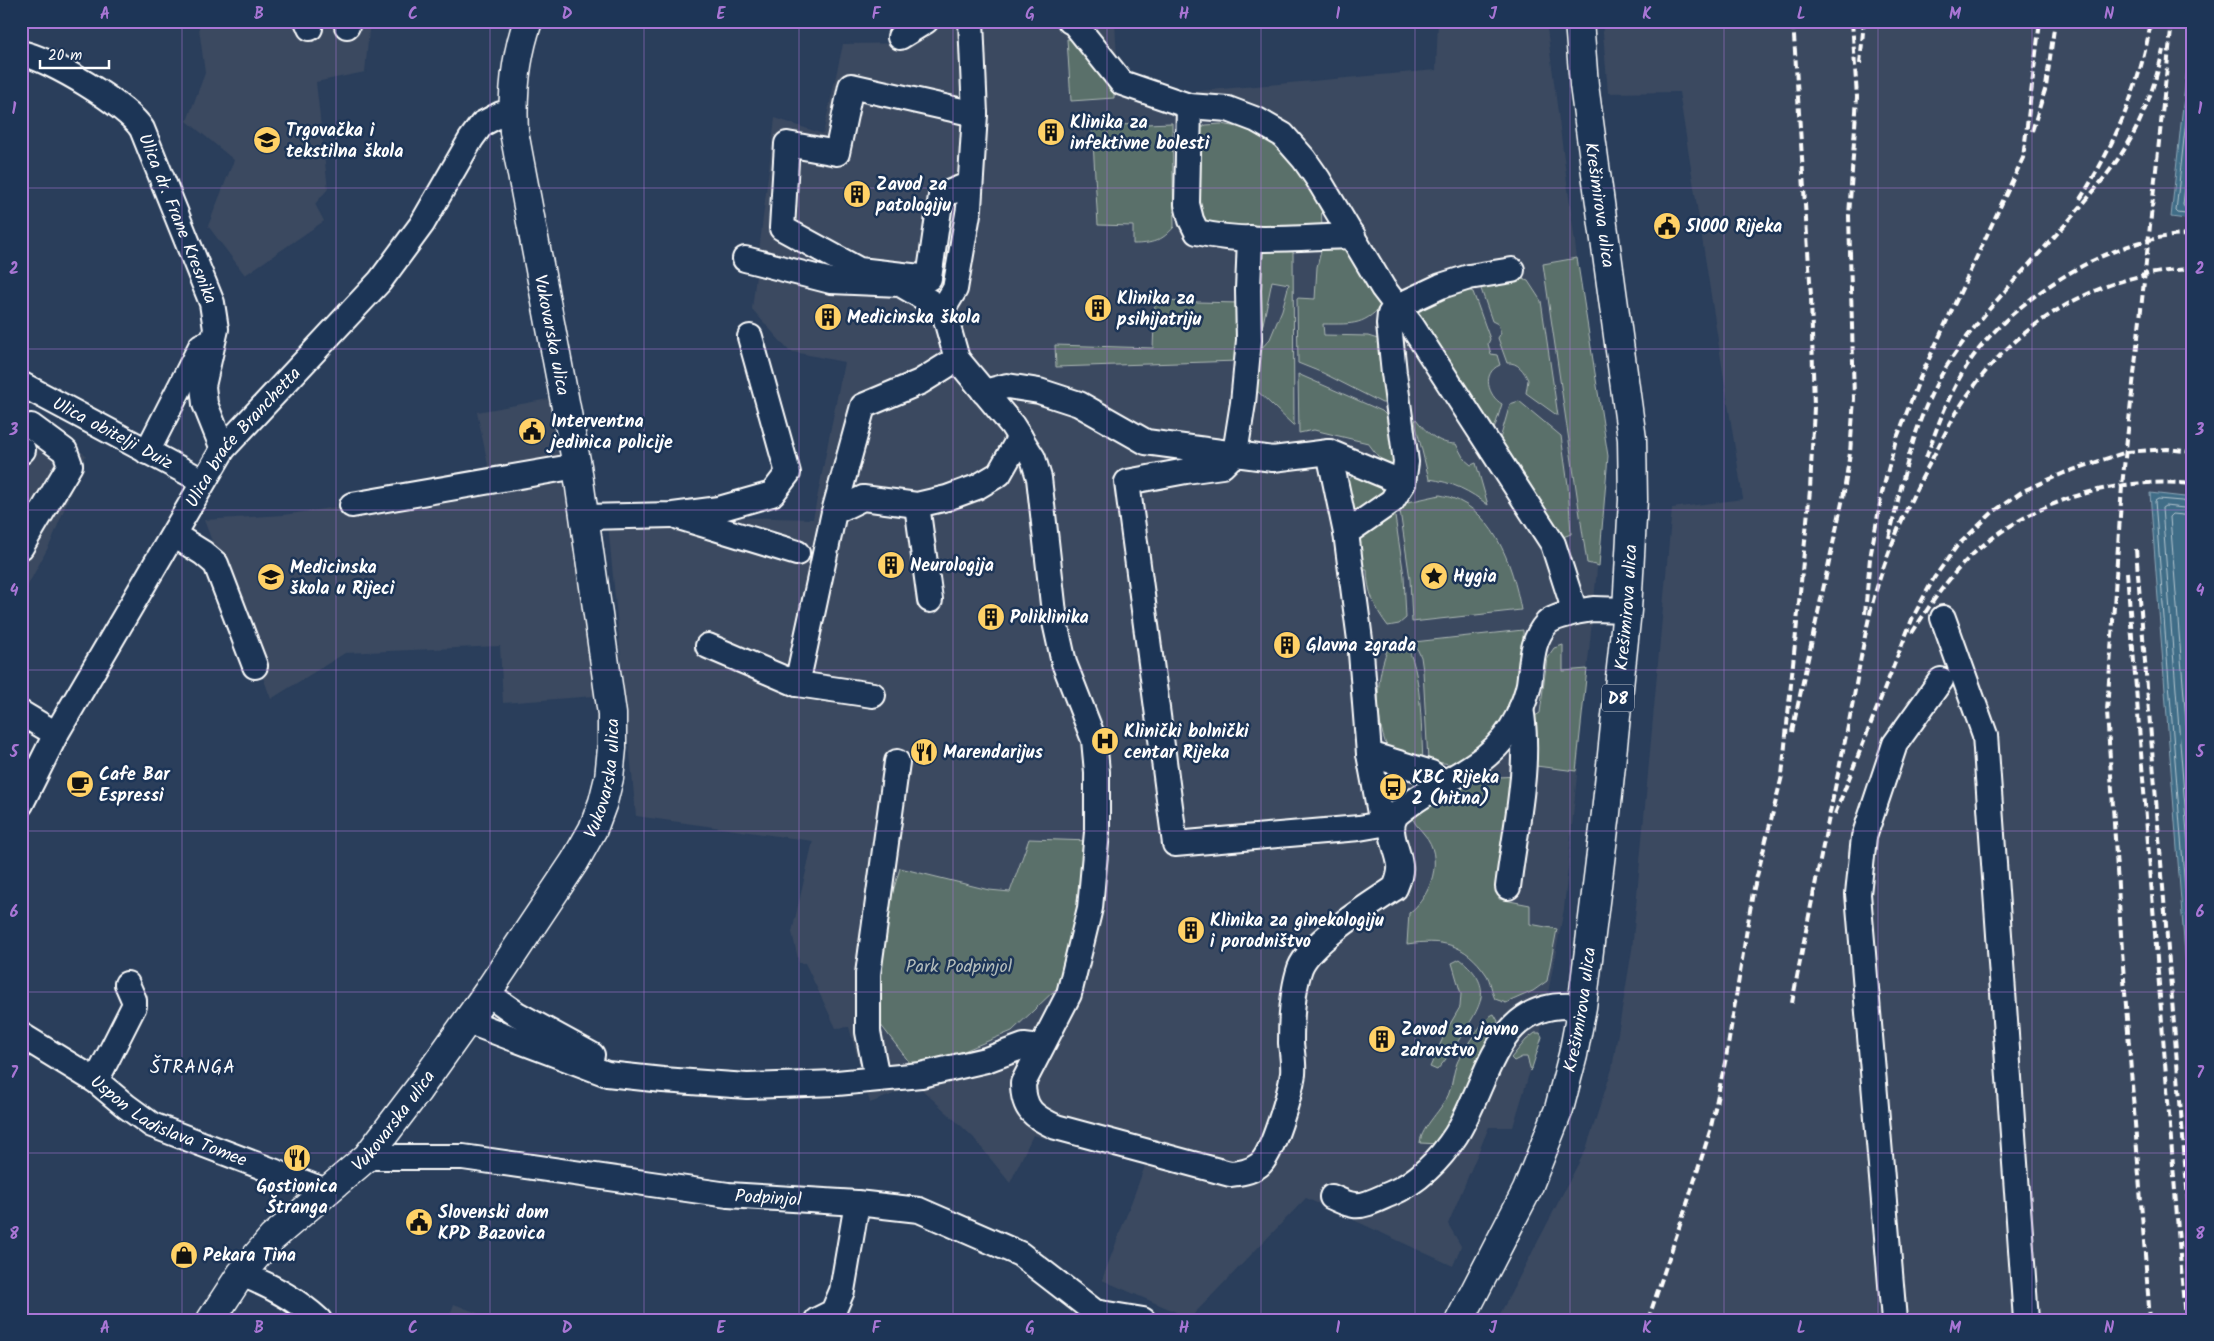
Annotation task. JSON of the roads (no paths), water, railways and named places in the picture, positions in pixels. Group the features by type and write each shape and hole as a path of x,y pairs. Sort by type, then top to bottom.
{"main road":[{"name":"Vukovarska ulica","path":"211,1320 241,1274 272,1238 366,1157 487,993 576,861 593,829 610,778 612,714 577,466 514,132 514,75 520,42 528,21"},
{"name":"Krešimirova ulica","path":"1460,1320 1527,1190 1556,1118 1573,1055 1582,1006 1606,812 1627,610 1634,500 1632,439 1584,85 1579,21"}],"street":[{"path":"900,37 926,21"},
{"path":"943,309 955,289 969,208 975,114 971,21"},
{"path":"1070,21 1074,23 1122,84 1189,106 1228,109 1257,120 1283,135 1318,179 1396,307 1412,326 1553,544 1575,612"},
{"name":"Ulica dr. Frane Kresnika","path":"21,52 58,67 129,113 139,124 212,303 216,329 203,386 205,404 224,449"},
{"path":"970,184 941,196 929,278 859,270 782,228 787,144 837,152 851,86 975,114"},
{"path":"1189,106 1187,204 1190,220 1197,232 1250,238 1353,236"},
{"name":"Ulica braće Branchetta","path":"21,804 56,734 224,449 380,281 422,224 471,139 482,124 501,114 513,112"},
{"path":"1250,238 1249,340 1243,403 1235,453 1222,466 1127,482 1175,844 1387,824 1404,807 1443,782 1490,756 1503,742 1521,708 1528,686 1534,646 1548,622 1575,612 1593,609 1627,610"},
{"path":"745,259 831,281 900,284 943,309 957,358 1020,437 1034,458 1039,478 1055,622 1064,663 1094,740 1097,772 1097,832 1090,908 1069,994 1023,1083 1023,1095 1028,1109 1038,1119 1056,1127 1230,1174 1244,1173 1260,1165 1270,1149 1293,1072 1291,1042 1294,994 1301,966 1322,940 1395,888 1400,877 1400,865 1369,754 1360,640 1346,533 1329,452"},
{"path":"1346,533 1392,501 1403,483 1406,462 1389,324 1390,314 1396,307 1440,286 1469,277 1512,270"},
{"path":"584,517 673,515 749,504 772,494 788,473 750,338"},
{"path":"147,452 201,346 212,344"},
{"path":"797,684 834,512 862,406 920,382 957,358"},
{"name":"Ulica obitelji Duiz","path":"21,384 203,482"},
{"path":"984,392 1007,386 1039,391 1079,404 1146,442 1273,459 1329,452 1403,483"},
{"path":"21,547 70,465 65,451 31,426"},
{"path":"834,512 863,498 916,505 947,498 977,487 999,474 1020,437"},
{"path":"352,505 577,466"},
{"path":"916,505 930,600"},
{"path":"673,515 797,553"},
{"path":"174,535 203,553 216,564 255,666"},
{"path":"1943,618 1985,735 2026,1320"},
{"path":"708,646 797,684 873,695"},
{"path":"1894,1320 1858,894 1864,837 1895,744 1942,680"},
{"path":"1508,887 1524,761 1525,732 1521,708"},
{"path":"21,713 56,734"},
{"path":"1369,754 1431,773 1443,782"},
{"path":"877,1078 868,1032 868,974 897,762"},
{"path":"96,1081 134,1006 134,1000 127,984"},
{"path":"487,993 540,1027 588,1054 616,1065 628,1076"},
{"path":"1332,1197 1355,1206 1407,1187 1436,1162 1457,1134 1496,1049 1513,1026 1525,1016 1542,1009 1563,1005 1582,1006"},
{"path":"466,1021 607,1074 746,1086 837,1082 921,1075 986,1060 1024,1046 1040,1048"},
{"name":"Uspon Ladislava Tomee","path":"21,1035 96,1081 152,1125 326,1191"},
{"name":"Podpinjol","path":"366,1157 463,1157 728,1195 857,1203 919,1210 1020,1254 1094,1312 1143,1320"},
{"path":"817,1320 833,1312 842,1292 857,1203"},
{"path":"241,1274 287,1295 304,1306 319,1320"}],"water":[{"path":"2193,21 2193,220 2171,217"},
{"path":"2150,493 2193,498 2193,1059"}],"railway":[{"path":"1648,1320 1710,1131 1726,1058 1753,892 1782,776 1810,490 1814,407 1811,296 1793,21"},
{"path":"1792,732 1843,498 1850,453 1854,399 1849,216 1857,97 1852,21"},
{"path":"1860,64 1864,21"},
{"path":"1865,614 1870,558 1882,493 1895,443 1920,378 2023,158 2040,21"},
{"path":"2032,131 2046,87 2055,21"},
{"path":"2080,199 2104,158 2124,114 2140,68 2151,21"},
{"path":"2150,1320 2123,966 2107,711 2122,486 2172,21"},
{"path":"1889,538 1905,469 1927,403 1938,382 1950,361 1978,322 2077,211 2116,162 2136,129 2144,110 2163,50"},
{"path":"1926,458 1944,409 1961,375 1986,340 2010,317 2037,295 2067,275 2098,258 2130,245 2162,237 2193,235"},
{"path":"1792,1003 1874,597 1899,526 1950,424 1965,400 1991,366 2014,342 2067,304 2097,290 2128,279 2160,272 2193,269"},
{"path":"1835,814 1913,617 1934,578 1957,546 1993,512 2023,491 2064,473 2126,452 2167,449 2193,452"},
{"path":"1912,633 1955,572 1996,535 2021,520 2048,506 2104,489 2134,484 2193,484"},
{"path":"2136,549 2193,1263"},
{"path":"2127,572 2185,1320"}],"place":[{"name":"Klinika za infektivne bolesti","path":"1051,132"},
{"name":"Trgovačka i tekstilna škola","path":"267,140"},
{"name":"Zavod za patologiju","path":"857,194"},
{"name":"51000 Rijeka","path":"1667,226"},
{"name":"Klinika za psihijatriju","path":"1098,308"},
{"name":"Medicinska škola","path":"828,317"},
{"name":"Interventna jedinica policije","path":"532,431"},
{"name":"Neurologija","path":"891,565"},
{"name":"Hygia","path":"1434,576"},
{"name":"Medicinska škola u Rijeci","path":"271,577"},
{"name":"Poliklinika","path":"991,617"},
{"name":"Glavna zgrada","path":"1287,645"},
{"name":"Klinički bolnički centar Rijeka","path":"1105,741"},
{"name":"Marendarijus","path":"924,752"},
{"name":"Cafe Bar Espressi","path":"80,784"},
{"name":"KBC Rijeka 2 (hitna)","path":"1393,787"},
{"name":"Klinika za ginekologiju i porodništvo","path":"1191,930"},
{"name":"Zavod za javno zdravstvo","path":"1382,1039"},
{"name":"Gostionica Štranga","path":"297,1158"},
{"name":"Slovenski dom KPD Bazovica","path":"419,1222"},
{"name":"Pekara Tina","path":"184,1255"}],"district":[{"name":"ŠTRANGA","path":"193,1066"}],"park label":[{"name":"Park Podpinjol","path":"959,966"}]}
